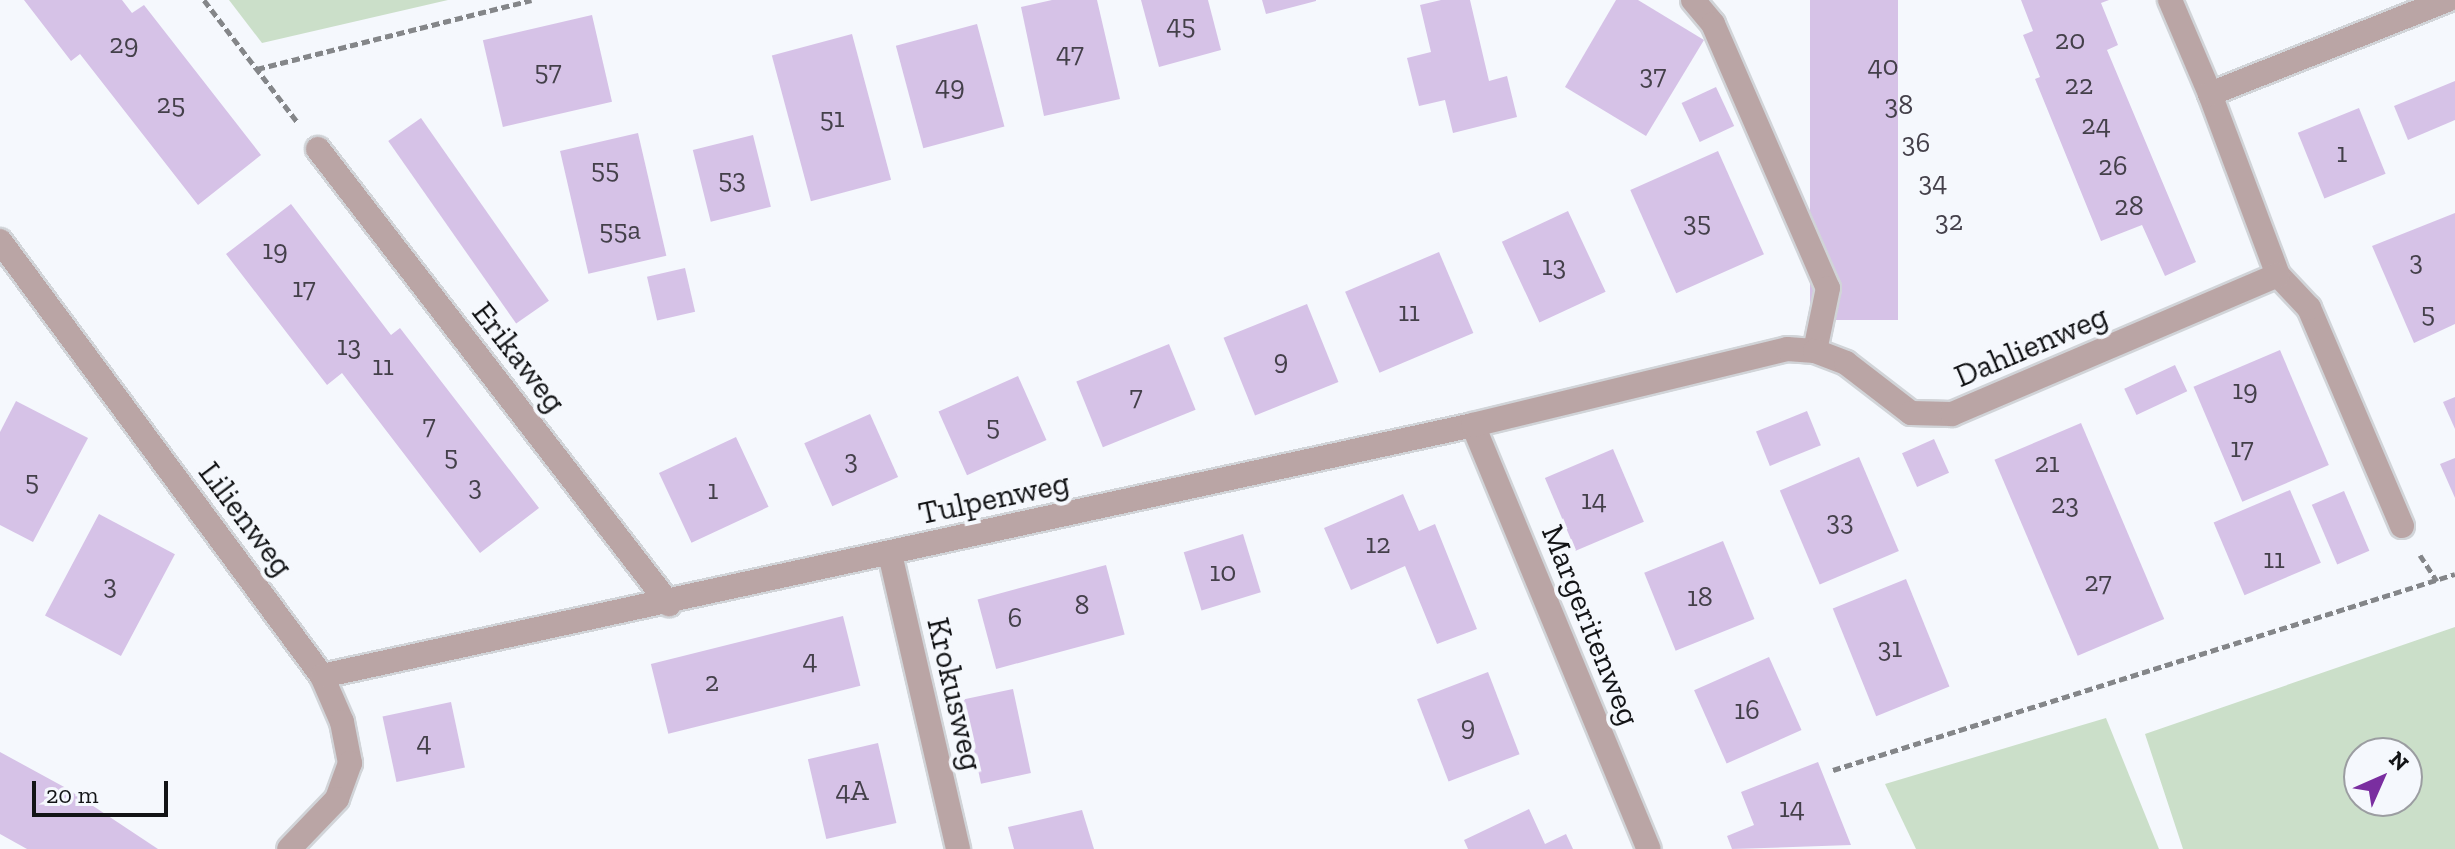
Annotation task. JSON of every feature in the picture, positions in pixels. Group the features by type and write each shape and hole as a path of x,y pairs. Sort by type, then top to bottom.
{"street":[{"path":"1693,0 1713,24 1828,288 1815,351"},
{"path":"2170,0 2210,94 2278,275 2309,308 2402,526"},
{"path":"2210,94 2448,0"},
{"name":"Erikaweg","path":"318,149 669,604"},
{"name":"Lilienweg","path":"0,241 322,676 342,722 350,763 337,799 289,849"},
{"name":"Dahlienweg","path":"1678,377 1787,349 1815,351 1846,363 1911,413 1952,414 2278,275"},
{"name":"Tulpenweg","path":"322,676 669,604 1678,377"},
{"name":"Margeritenweg","path":"1473,425 1649,849"},
{"name":"Krokusweg","path":"890,554 958,849"}],"path":[{"path":"204,0 318,149"},
{"path":"257,69 531,0"},
{"path":"1833,770 2455,574"}],"green space":[{"path":"229,0 448,0 262,43"},
{"path":"2455,627 2455,849 2183,849 2145,734"},
{"path":"2106,718 2159,849 1916,849 1885,784"}],"building":[{"path":"24,0 122,0 132,13 144,5 261,155 198,205 80,54 71,61"},
{"path":"1052,0 1097,0 1120,99 1044,116 1021,7"},
{"path":"1141,0 1208,0 1221,50 1159,67"},
{"path":"1262,0 1316,0 1316,1 1266,14"},
{"path":"1441,0 1470,0 1489,81 1507,76 1517,117 1453,133 1445,100 1419,106 1407,58 1431,52 1420,5"},
{"path":"1616,0 1638,0 1704,40 1646,136 1565,87"},
{"path":"1810,0 1898,0 1898,320 1810,320"},
{"path":"2021,0 2109,0 2101,3 2118,45 2107,50 2196,262 2165,276 2142,225 2101,241 2035,79 2040,77 2023,35 2033,31"},
{"path":"592,15 612,102 503,127 483,40"},
{"path":"977,24 1004,126 923,148 896,46"},
{"path":"852,34 891,180 811,201 772,55"},
{"path":"2455,81 2455,120 2408,140 2394,106"},
{"path":"1716,87 1734,126 1700,142 1682,103"},
{"path":"2359,108 2386,174 2324,199 2298,133"},
{"path":"421,118 549,301 516,324 388,141"},
{"path":"638,133 666,256 588,274 560,151"},
{"path":"753,135 771,207 711,222 693,150"},
{"path":"1718,151 1764,254 1676,293 1630,190"},
{"path":"291,204 391,335 400,328 539,508 480,553 342,373 327,385 226,254"},
{"path":"1568,211 1606,292 1539,323 1502,242"},
{"path":"2455,213 2455,324 2414,343 2372,246"},
{"path":"1439,252 1473,333 1379,373 1345,292"},
{"path":"685,268 695,312 657,321 647,277"},
{"path":"1307,304 1338,382 1255,416 1224,338"},
{"path":"1169,344 1196,410 1103,447 1076,381"},
{"path":"2280,350 2329,465 2242,502 2193,387"},
{"path":"2175,365 2187,391 2137,415 2124,389"},
{"path":"1018,376 1046,440 967,475 939,411"},
{"path":"2455,397 2455,429 2443,402"},
{"path":"16,401 88,438 33,542 0,525 0,432"},
{"path":"1807,411 1821,445 1770,466 1756,432"},
{"path":"870,414 898,477 832,506 804,443"},
{"path":"2081,423 2164,619 2078,656 1994,460"},
{"path":"736,437 769,507 692,543 659,473"},
{"path":"1934,439 1949,473 1917,487 1902,453"},
{"path":"1613,449 1644,522 1576,551 1545,478"},
{"path":"1859,457 1899,551 1820,584 1780,491"},
{"path":"2455,458 2455,498 2440,464"},
{"path":"2290,490 2321,563 2244,595 2214,522"},
{"path":"2344,491 2369,551 2337,565 2312,505"},
{"path":"1403,494 1419,531 1435,524 1477,629 1437,644 1405,566 1351,590 1324,528"},
{"path":"99,514 175,554 121,656 45,616"},
{"path":"1243,534 1261,592 1202,610 1184,552"},
{"path":"1723,541 1754,619 1676,651 1644,573"},
{"path":"1106,565 1125,635 996,669 978,599"},
{"path":"1906,579 1949,687 1876,716 1833,609"},
{"path":"843,616 860,686 668,734 651,664"},
{"path":"1769,657 1802,730 1727,763 1694,690"},
{"path":"1488,672 1520,754 1449,781 1417,699"},
{"path":"1013,689 1031,773 981,784 963,700"},
{"path":"451,702 465,768 396,782 383,717"},
{"path":"878,743 896,823 826,839 808,759"},
{"path":"0,752 66,788 158,849 27,849 0,834"},
{"path":"1818,762 1851,845 1732,849 1727,836 1754,825 1741,792"},
{"path":"1529,809 1545,844 1566,834 1573,849 1468,849 1464,840"},
{"path":"1082,810 1094,849 1014,849 1008,827"}]}
